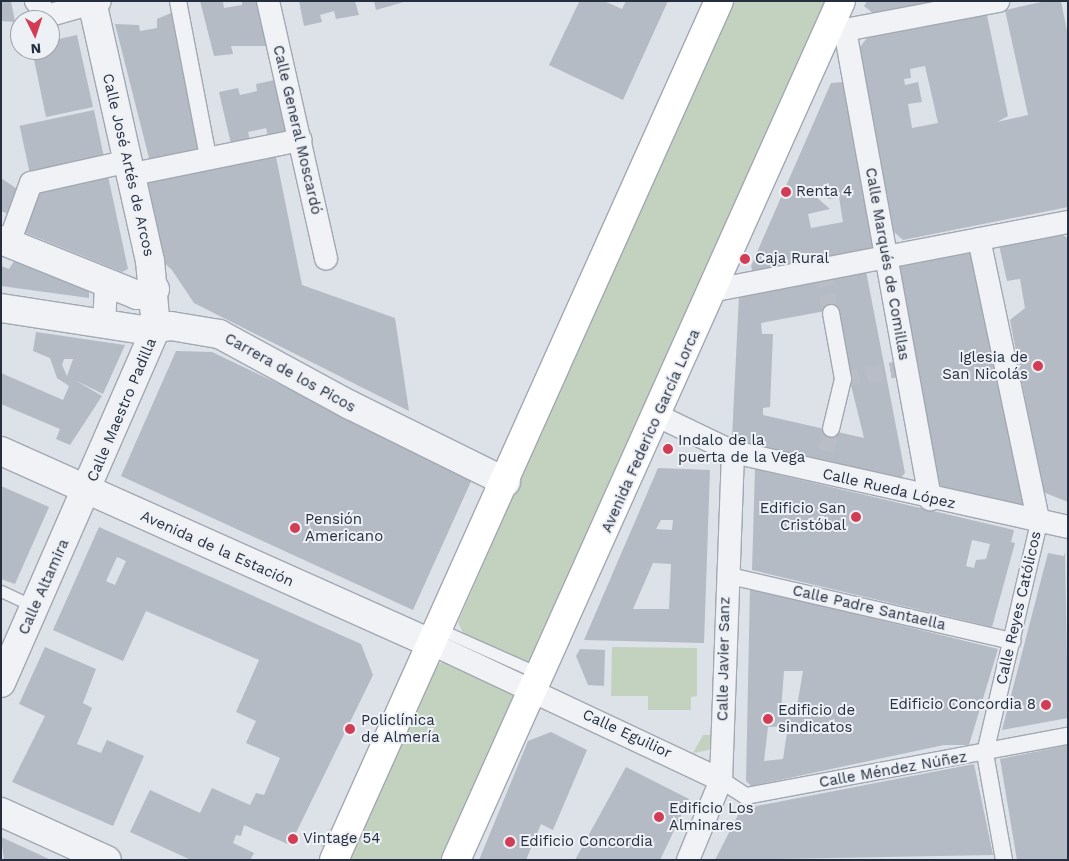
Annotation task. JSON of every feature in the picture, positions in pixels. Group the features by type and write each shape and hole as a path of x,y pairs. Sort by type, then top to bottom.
{"main road":[{"path":"334,860 506,482 719,1"},
{"name":"Avenida Federico García Lorca","path":"456,860 839,18"}],"street":[{"path":"36,1 47,16 95,2"},
{"path":"178,1 208,157"},
{"name":"Calle General Moscardó","path":"268,1 326,259"},
{"path":"839,18 998,1"},
{"name":"Calle José Artés de Arcos","path":"95,2 127,169 155,289 156,329"},
{"name":"Calle Marqués de Comillas","path":"839,18 888,257 930,498"},
{"path":"155,289 137,295 106,286 5,241 31,183 208,157 300,140"},
{"path":"715,290 1068,222"},
{"name":"Calle Reyes Católicos","path":"979,239 1039,524 985,753 1004,860"},
{"path":"104,324 106,286"},
{"name":"Carrera de los Picos","path":"1,308 104,324 156,329 172,326 219,334 350,406 506,482"},
{"path":"830,313 844,379 831,429"},
{"name":"Calle Maestro Padilla","path":"88,490 156,329"},
{"name":"Calle Rueda López","path":"658,416 733,452 1039,524 1068,527"},
{"name":"Avenida de la Estación","path":"1,451 88,490 436,637"},
{"name":"Calle Javier Sanz","path":"688,860 721,780 726,575 733,452"},
{"name":"Calle Altamira","path":"1,683 88,490"},
{"name":"Calle Padre Santaella","path":"726,575 1012,641"},
{"name":"Calle Eguilior","path":"436,637 537,682 721,780"},
{"name":"Calle Méndez Núñez","path":"721,780 746,796 985,753 1068,736"},
{"path":"700,768 723,745"},
{"path":"1,812 107,860"}],"lane":[{"path":"1,592 35,607"}],"green space":[{"path":"731,1 830,1 531,662 524,662 464,635 458,622"},
{"path":"612,647 697,648 697,696 691,697 691,710 648,710 648,696 611,696"},
{"path":"443,662 514,694 515,699 444,860 332,860 318,842 391,765 436,665"},
{"path":"703,735 718,735 709,750 693,753"}],"building":[{"path":"1,1 11,1 13,10 10,10 10,22 1,21"},
{"path":"200,1 223,2 224,8 242,5 242,1 262,1 270,46 231,46 233,54 214,56"},
{"path":"299,1 355,1 359,15 336,19 334,11 320,15 322,22 304,26"},
{"path":"374,1 404,1 404,2 376,10"},
{"path":"604,1 622,9 626,1 668,1 623,100 549,65 579,2"},
{"path":"867,1 936,2 874,14 864,6"},
{"path":"1046,1 1061,1 1068,36 1068,207 903,240 894,232 860,47 867,38 987,15 1008,116 997,122 1028,115 1005,10","holes":["925,66 938,123 912,128 908,104 922,102 918,82 905,85 904,79 911,78 910,69"]},
{"path":"178,10 202,150 150,162 115,24 139,25 140,31 157,28 157,19"},
{"path":"77,35 93,107 46,117 34,60 60,60 60,39"},
{"path":"275,80 287,132 268,136 266,128 248,132 250,140 231,144 219,92 238,88 240,95 257,91 256,84"},
{"path":"843,82 874,244 870,249 753,273 751,266 831,83","holes":["806,188 829,199 839,197 843,222 811,228 808,214 830,209"]},
{"path":"94,110 104,156 29,172 20,126"},
{"path":"275,152 302,285 395,318 409,411 194,303 172,270 153,252 137,182"},
{"path":"108,176 128,269 122,272 21,231 36,190"},
{"path":"1,178 23,193 14,216 1,211"},
{"path":"1061,234 1068,238 1068,502 1043,492 1010,320 1025,308 1020,279 1007,281 999,245"},
{"path":"974,250 979,297 1027,505 1020,510 933,488 900,265"},
{"path":"16,258 89,288 89,298 1,286 1,266 9,269"},
{"path":"866,271 905,473 897,482 738,447 732,438 739,295","holes":["836,309 847,369 864,438 763,415 763,408 770,407 773,334 762,334 761,323"]},
{"path":"36,332 125,345 103,394 75,380 102,396 70,445 56,439 60,429 1,404 1,373 63,400 69,386 57,378 50,358 33,351","holes":["64,359 73,359 67,376 62,365"]},
{"path":"176,351 212,352 473,477 413,610 121,476"},
{"path":"658,468 710,470 704,643 584,640","holes":["661,520 673,520 672,530 656,529","653,563 671,564 669,609 633,609"]},
{"path":"755,469 1014,530 1011,542 1015,543 992,627 752,570","holes":["972,540 990,544 986,559 976,560 974,568 966,566"]},
{"path":"1,486 49,507 15,584 1,579"},
{"path":"99,527 361,644 373,675 290,845 244,825 241,836 236,835 233,843 254,853 250,860 191,860 130,832 150,790 200,813 212,788 250,805 256,793 264,795 280,758 246,743 256,721 236,712 259,660 146,611 123,661 53,630","holes":["117,557 126,561 115,585 106,581"]},
{"path":"1065,552 1068,718 1002,730 1048,553 1064,556"},
{"path":"750,588 998,649 969,745 944,745 751,786 746,781","holes":["784,671 803,671 796,712 781,710","788,726 783,759 764,761 768,727"]},
{"path":"45,647 96,669 83,703 92,708 77,744 101,753 107,740 144,756 113,826 12,782 45,716 19,704"},
{"path":"580,649 605,650 604,686 588,685 576,656"},
{"path":"551,732 587,750 553,830 541,824 526,860 479,860 528,741"},
{"path":"1068,745 1068,860 1017,860 1000,759"},
{"path":"974,764 993,855 715,860 741,809"},
{"path":"626,767 689,799 660,860 575,860"},
{"path":"1,837 34,852 51,860 4,860"}],"tunnel":[{"path":"823,271 831,313"},
{"path":"843,379 905,368"},
{"path":"820,474 831,429"}],"place":[{"name":"Renta 4","path":"786,192"},
{"name":"Caja Rural","path":"745,259"},
{"name":"Iglesia de San Nicolás","path":"1038,366"},
{"name":"Indalo de la puerta de la Vega","path":"668,449"},
{"name":"Edificio San Cristóbal","path":"856,517"},
{"name":"Pensión Americano","path":"295,528"},
{"name":"Edificio Concordia 8","path":"1046,705"},
{"name":"Edificio de sindicatos","path":"768,719"},
{"name":"Policlínica de Almería","path":"350,729"},
{"name":"Edificio Los Alminares","path":"659,817"},
{"name":"Vintage 54","path":"293,839"},
{"name":"Edificio Concordia","path":"510,842"}]}
